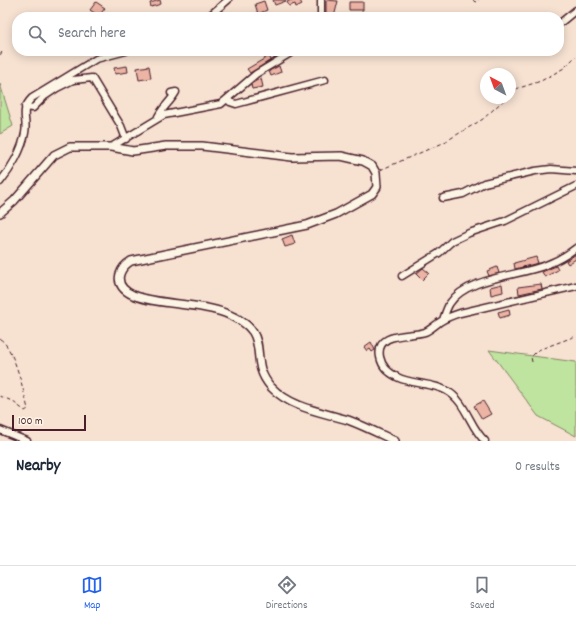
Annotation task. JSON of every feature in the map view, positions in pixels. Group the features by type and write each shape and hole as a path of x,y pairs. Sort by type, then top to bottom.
{"street":[{"path":"214,12 228,0"},
{"path":"321,0 321,12"},
{"path":"564,20 576,10"},
{"path":"0,182 13,164 23,141 26,132 24,121 26,107 32,98 96,59 107,56"},
{"path":"111,147 164,115 209,107 228,99 256,74 286,56"},
{"path":"26,107 33,108 45,96 74,80 92,78 121,126 126,138"},
{"path":"228,99 230,102 236,104 325,80"},
{"path":"157,119 160,110 169,103 176,92 171,93"},
{"path":"0,213 14,201 54,155 61,150 70,147 111,147 133,151 166,146 202,146 292,157 341,156 363,161 372,166 376,173 377,187 372,194 336,214 307,225 272,234 131,261 122,269 119,281 121,287 133,294 210,309 234,317 249,327 257,338 261,370 265,380 280,395 300,405 347,420 395,441"},
{"path":"443,198 463,194 484,183 535,171 551,169 576,171"},
{"path":"402,276 439,253 452,241 505,220 576,186"},
{"path":"443,320 450,303 457,295 468,289 502,276 546,265 576,248"},
{"path":"485,441 455,398 447,391 399,378 388,371 382,364 379,353 381,346 385,340 391,337 416,335 428,330 443,320 460,313 576,286"},
{"path":"0,430 27,441"}],"path":[{"path":"473,0 474,2 479,0"},
{"path":"516,89 541,81 564,68 576,56"},
{"path":"376,173 388,165 443,143 483,119 499,104"},
{"path":"532,362 531,357 538,350 576,336"},
{"path":"0,339 11,353 21,378 28,409 25,411 12,401 0,396"}],"green space":[{"path":"0,84 13,126 0,134"},
{"path":"489,350 576,362 576,436 538,416"}],"building":[{"path":"160,0 161,4 151,7 150,3"},
{"path":"273,0 286,0 286,1 275,5"},
{"path":"291,0 303,0 300,1 302,4 296,7 295,4 289,6 287,2"},
{"path":"326,0 338,1 335,12 326,12"},
{"path":"264,1 267,10 257,12 255,4"},
{"path":"96,2 105,8 102,12 93,12 90,10"},
{"path":"349,2 363,2 363,10 349,10"},
{"path":"269,56 271,60 250,73 247,69"},
{"path":"127,66 128,72 115,74 114,68"},
{"path":"149,66 151,78 139,80 137,68"},
{"path":"279,66 281,72 271,76 269,71"},
{"path":"261,78 263,87 252,89 251,84"},
{"path":"292,235 295,244 285,247 282,239"},
{"path":"576,254 576,259 568,264 566,261"},
{"path":"536,257 538,263 515,269 514,263"},
{"path":"556,266 558,270 545,277 542,272"},
{"path":"497,267 499,273 489,276 487,271"},
{"path":"423,268 429,273 422,280 416,274"},
{"path":"502,284 503,292 491,295 490,287"},
{"path":"541,284 542,289 519,294 518,287"},
{"path":"509,309 510,315 500,318 498,312"},
{"path":"371,342 375,350 372,352 370,349 367,351 364,347"},
{"path":"483,401 491,414 482,419 474,406"}]}
